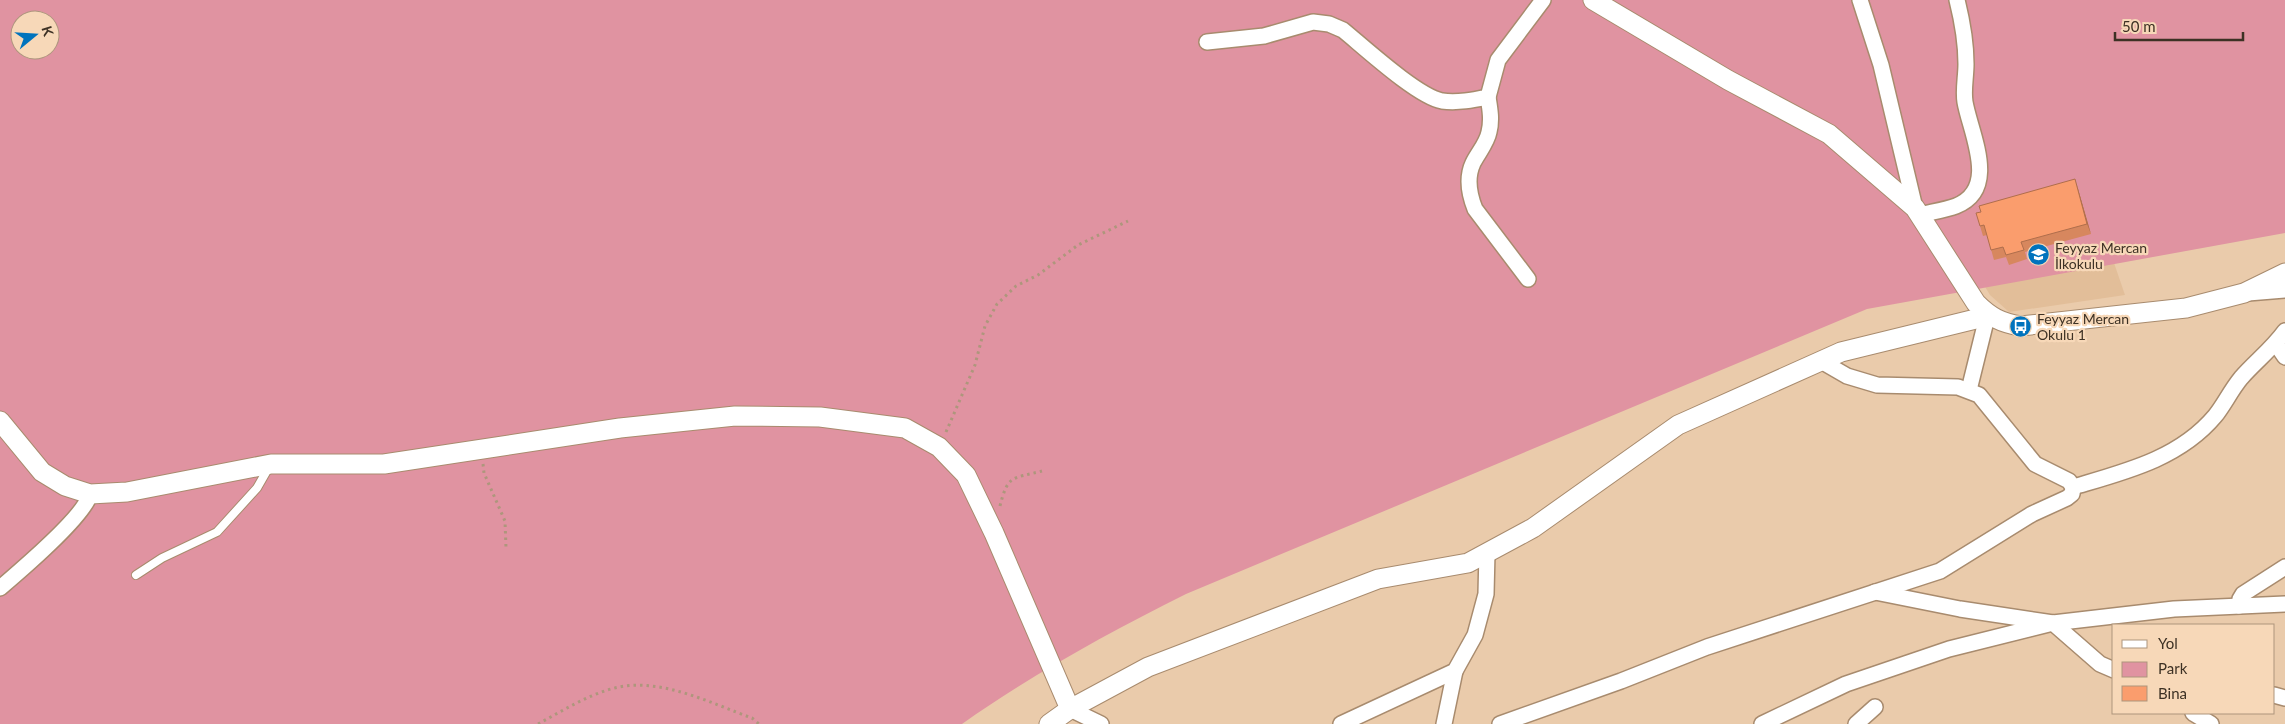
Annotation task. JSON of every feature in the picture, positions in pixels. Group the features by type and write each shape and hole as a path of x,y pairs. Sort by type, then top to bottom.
{"street":[{"path":"1528,279 1474,209 1470,196 1469,182 1472,164 1489,132 1491,115 1488,97 1498,60 1542,0"},
{"path":"1593,0 1728,80 1828,134 1917,211 1976,303 1988,316 2004,324 2021,326 2186,308 2244,293 2285,290"},
{"path":"1860,0 1881,65 1917,211"},
{"path":"1917,211 1958,206 1968,198 1975,188 1979,177 1980,157 1965,101 1966,62 1957,0"},
{"path":"1207,42 1264,36 1313,22 1329,24 1343,30 1419,91 1442,100 1464,102 1488,97"},
{"path":"2244,293 2285,273"},
{"path":"1049,724 1070,709 1148,667 1378,579 1468,563 1533,528 1678,425 1841,352 1988,316"},
{"path":"1969,390 1988,316"},
{"path":"2073,487 2137,469 2179,448 2214,417 2240,379 2276,344 2285,331"},
{"path":"2276,344 2285,357"},
{"path":"1821,361 1847,376 1877,385 1958,387 1969,390 1986,402 2035,464 2069,481 2073,487"},
{"path":"0,421 42,472 64,486 90,494 128,492 271,464 384,464 620,428 735,416 820,417 905,428 939,447 966,475 994,533 1070,709 1101,724"},
{"path":"1500,724 1621,681 1707,647 1940,570 2032,514 2070,496 2073,487"},
{"path":"0,588 25,567 66,526 84,506 90,494"},
{"path":"1444,724 1455,671 1476,635 1486,594 1487,552"},
{"path":"2239,606 2244,594 2285,566"},
{"path":"1873,591 1960,609 2053,624 2100,664 2112,669"},
{"path":"1762,724 1846,684 1949,650 2053,624 2174,609 2285,604"},
{"path":"1342,724 1455,671"},
{"path":"1856,724 1875,707"},
{"path":"1530,724 1538,709"},
{"path":"2195,714 2211,724"}],"lane":[{"path":"136,575 162,558 217,532 257,488 271,464"}],"path":[{"path":"939,447 975,365 985,326 998,304 1016,286 1038,275 1078,245 1128,221"},
{"path":"482,449 484,473 505,521 506,548"},
{"path":"994,533 1008,482 1014,478 1042,471"},
{"path":"538,724 583,700 612,688 644,685 675,691 752,718 759,724"}],"shaded area":[{"name":"Feyyaz Mercan İlkokulu","path":"2084,175 2125,295 2009,312 1990,295 1942,215"}],"green space":[{"path":"0,0 2285,0 2285,233 1867,309 1186,594 1071,655 1016,688 962,724 0,724"}],"building":[{"path":"2075,179 2087,224 2021,242 2024,250 2006,255 2003,247 1991,250 1984,225 1980,226 1976,213 1981,212 1979,206"}],"place":[{"name":"Feyyaz Mercan İlkokulu","path":"2039,255"},
{"name":"Feyyaz Mercan Okulu 1","path":"2021,326"}]}
